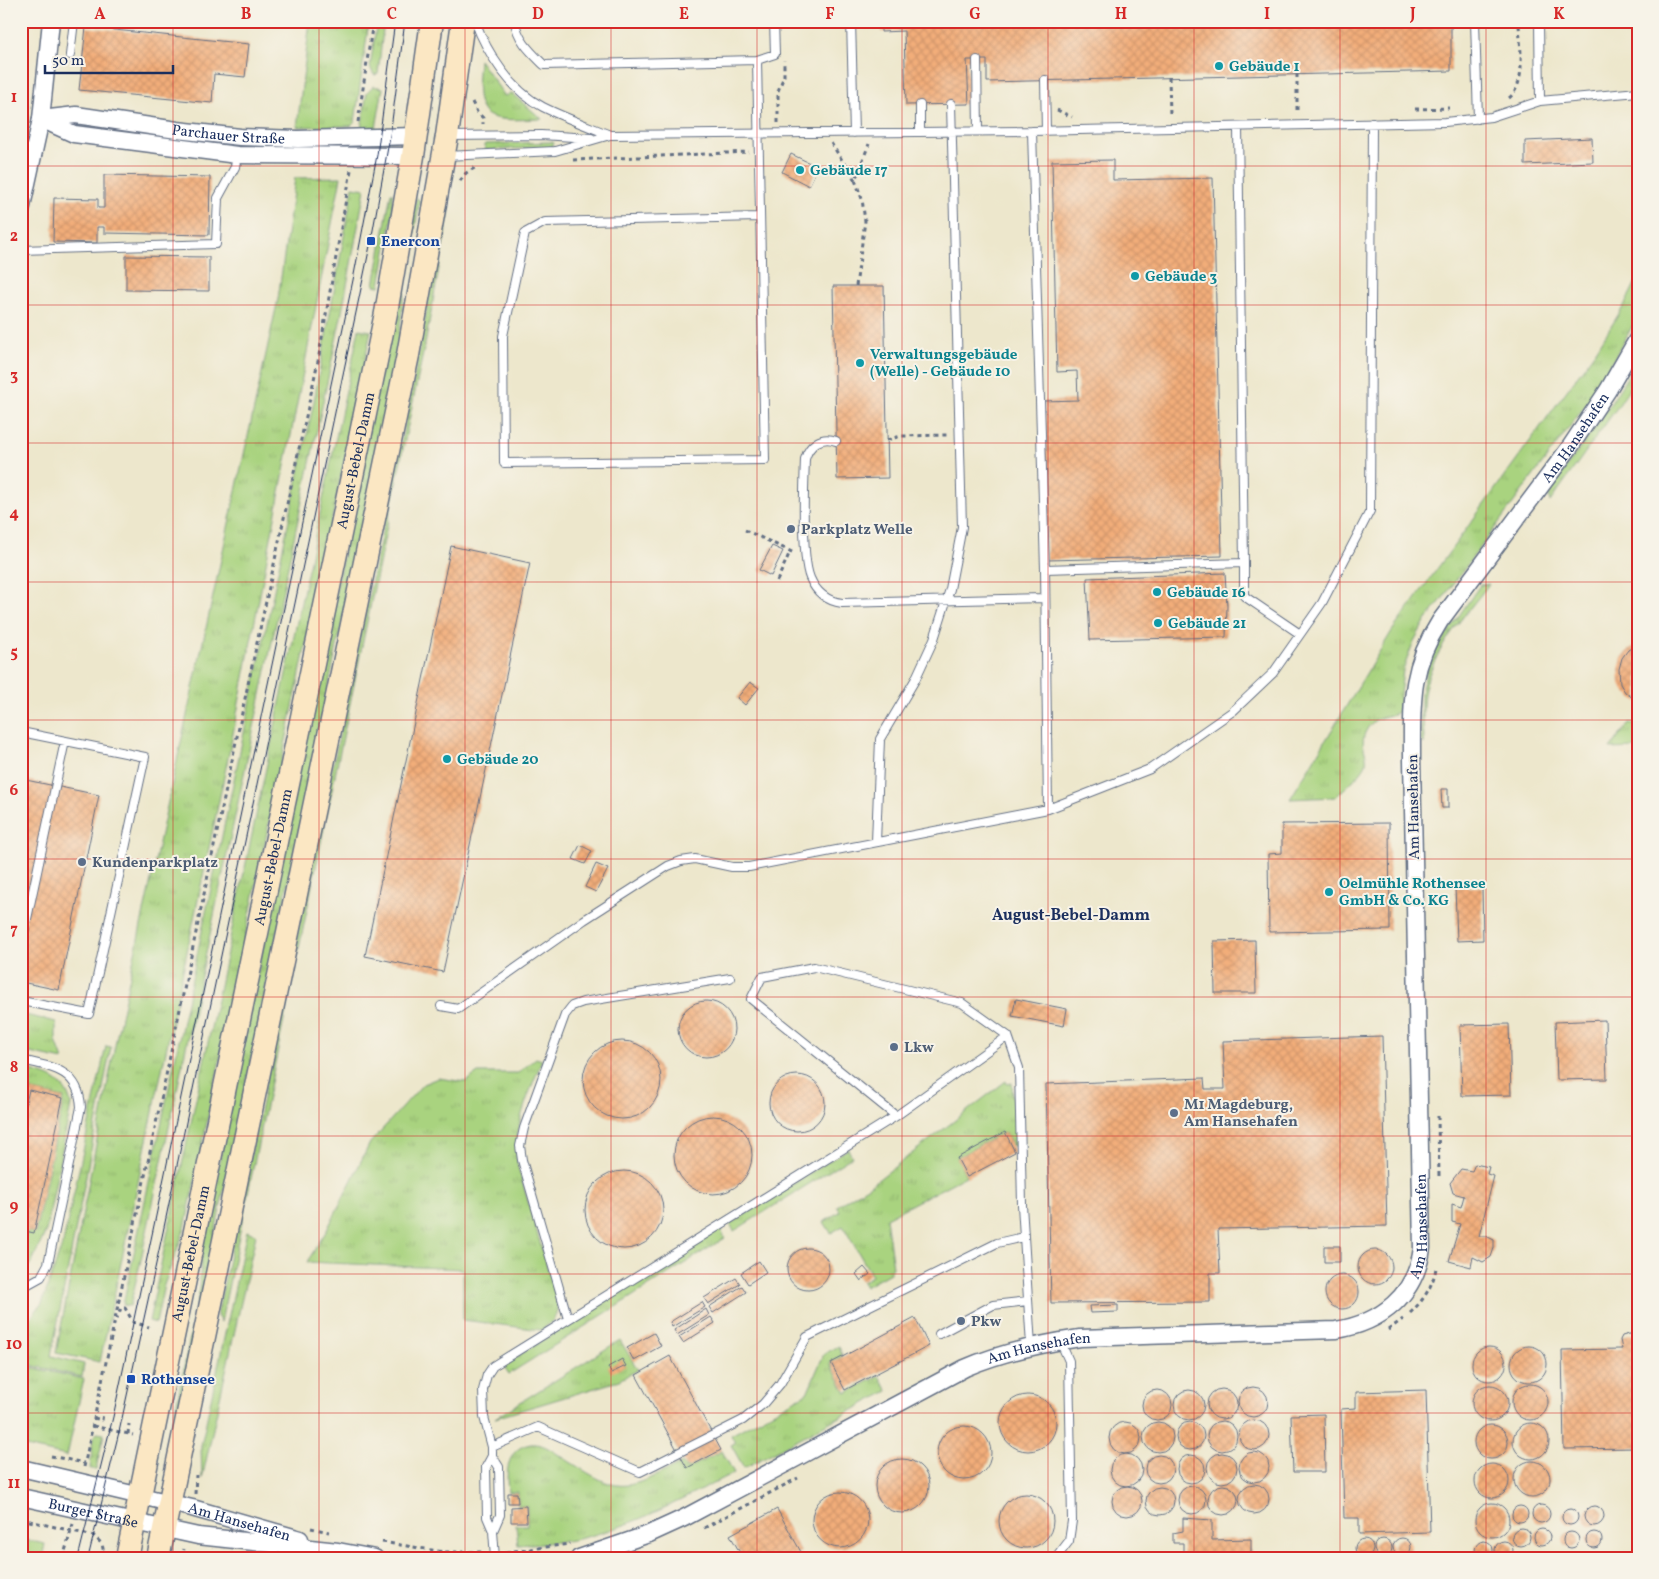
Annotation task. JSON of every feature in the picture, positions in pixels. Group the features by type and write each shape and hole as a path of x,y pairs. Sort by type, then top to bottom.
{"main road":[{"name":"August-Bebel-Damm","path":"127,1558 386,312 415,146 432,21"},
{"name":"August-Bebel-Damm","path":"158,1558 408,355 446,146 463,21"},
{"path":"415,146 446,146"}],"street":[{"path":"21,211 24,187 41,119 51,21"},
{"name":"Parchauer Straße","path":"41,119 76,115 240,137 415,146"},
{"name":"Parchauer Straße","path":"41,119 74,134 237,155 415,146"},
{"name":"Am Hansehafen","path":"579,1558 606,1550 667,1526 965,1368 998,1355 1031,1346 1060,1341 1104,1337 1344,1328 1364,1323 1384,1313 1399,1301 1411,1284 1417,1270 1422,1248 1412,760 1412,706 1418,663 1430,637 1446,614 1600,404 1638,338"},
{"name":"Burger Straße","path":"21,1468 140,1495"},
{"name":"Am Hansehafen","path":"140,1495 338,1551"},
{"name":"Burger Straße","path":"21,1497 164,1528"},
{"name":"Am Hansehafen","path":"164,1528 198,1536 338,1551 375,1558"}],"lane":[{"path":"70,55 74,21"},
{"path":"475,21 496,61 514,84 527,96 542,106 610,135"},
{"path":"515,21 518,34 526,46 544,65 757,60 775,54 774,21"},
{"path":"851,21 854,133"},
{"path":"1475,21 1478,119"},
{"path":"1539,21 1540,102"},
{"path":"757,60 765,460 504,463 503,336 525,234 545,222 759,217"},
{"path":"977,60 978,131"},
{"path":"1045,80 1046,131"},
{"path":"446,146 555,151 610,135 1046,131 1478,119 1504,114 1540,102 1638,92"},
{"path":"876,842 880,739 915,680 934,639 956,566 962,527 951,104"},
{"path":"920,105 920,132"},
{"path":"441,1006 458,1009 616,898 676,862 695,859 728,866 749,867 1048,809 1150,770 1233,711 1273,673 1322,603 1370,511 1372,123"},
{"path":"1238,127 1244,596 1300,634"},
{"path":"1032,131 1045,569 1048,809"},
{"path":"446,146 542,135 598,138"},
{"path":"21,250 216,244 218,198 235,168 237,155"},
{"path":"836,441 829,439 817,442 810,447 805,459 808,572 812,582 824,596 834,601 846,603 1045,598"},
{"path":"1045,569 1244,563"},
{"path":"21,732 145,757 89,1014 21,1001"},
{"path":"21,947 65,741"},
{"path":"896,1116 750,999 762,977 814,967 962,1003 1008,1036 1019,1068 1023,1237 1031,1346"},
{"path":"568,1319 522,1160 520,1146 524,1128 562,1022 572,1006 583,1002 730,978"},
{"path":"495,1558 493,1530 487,1517 486,1467 492,1456 492,1447 484,1417 483,1390 487,1375 502,1359 896,1116 1008,1036"},
{"path":"21,1060 53,1067 63,1072 76,1087 81,1107 48,1264 41,1277 21,1288"},
{"path":"492,1447 538,1427 640,1472 743,1420 763,1404 780,1384 807,1337 997,1243 1023,1237"},
{"path":"939,1334 993,1306 1028,1301"},
{"path":"1056,1558 1069,1541 1072,1521 1069,1361 1060,1341"},
{"path":"492,1456 499,1466 500,1516 493,1530"}],"path":[{"path":"358,129 373,21"},
{"path":"1507,99 1516,90 1520,78 1519,21"},
{"path":"778,134 778,91 784,76 784,58"},
{"path":"1297,74 1297,112"},
{"path":"1169,77 1170,115"},
{"path":"473,95 472,104 483,118 483,124"},
{"path":"1055,105 1064,115 1077,117"},
{"path":"1408,109 1477,105"},
{"path":"1288,112 1307,112"},
{"path":"1160,115 1179,115"},
{"path":"824,133 856,180 862,199 865,221 856,286"},
{"path":"856,180 868,148 870,133"},
{"path":"570,160 758,152"},
{"path":"84,1472 246,689 318,361 352,164"},
{"path":"476,168 484,166"},
{"path":"887,440 901,436 960,435"},
{"path":"745,530 790,552 806,553"},
{"path":"777,581 790,552"},
{"name":"Am Hansehafen","path":"1437,1108 1439,1185"},
{"name":"Am Hansehafen","path":"1380,1334 1395,1327 1419,1305 1434,1280 1437,1263"},
{"path":"115,1317 118,1318 121,1308 125,1308 132,1322 149,1326"},
{"path":"94,1418 102,1420 103,1413"},
{"path":"128,1424 128,1434"},
{"path":"702,1529 807,1473"},
{"name":"Burger Straße","path":"21,1519 72,1530 97,1538 102,1544 105,1558"},
{"path":"63,1558 74,1520"}],"green space":[{"path":"310,21 369,21 355,122 351,126 297,127"},
{"path":"377,21 384,21 378,74 374,75 370,67"},
{"path":"479,60 505,96 511,93 542,119 495,118 486,114 481,107 478,96"},
{"path":"373,86 383,88 376,128 361,129 367,92"},
{"path":"554,143 552,147 485,150 485,144"},
{"path":"341,177 231,744 100,1362 56,1353 117,1035 278,299 295,178"},
{"path":"353,187 365,189 341,317 140,1264 130,1306 123,1305 314,401"},
{"path":"391,193 393,193 393,211 380,286 374,285"},
{"path":"416,198 420,200 406,277 396,362 173,1435 170,1435 198,1300 203,1241"},
{"path":"446,204 450,208 426,339 221,1322 217,1316 411,395"},
{"path":"1638,278 1638,316 1594,394 1423,625 1413,643 1403,670 1398,712 1373,722 1364,735 1365,766 1336,797 1290,799 1392,631 1597,349 1625,304"},
{"path":"359,329 371,331 185,1228 164,1285 156,1323 149,1321"},
{"path":"1638,359 1638,374 1619,405 1550,502 1548,492 1601,419"},
{"path":"1489,584 1459,622 1434,663 1424,694 1424,744 1421,741 1421,693 1430,658 1480,585"},
{"path":"1629,723 1638,725 1637,748 1610,749"},
{"path":"21,1014 56,1022 56,1041 63,1060 21,1051"},
{"path":"106,1046 111,1047 51,1356 84,1364 82,1377 21,1363 21,1331 42,1303 63,1243"},
{"path":"536,1058 542,1060 522,1112 516,1153 518,1167 557,1301 556,1315 548,1325 541,1330 463,1320 463,1269 307,1262 327,1230 370,1143 423,1084 438,1078 465,1082 478,1073 518,1073"},
{"path":"21,1069 46,1075 59,1083 68,1096 71,1105 46,1231 31,1264 21,1272 21,1231 35,1233 64,1098 29,1090 21,1091"},
{"path":"1006,1081 1007,1084 1012,1083 1017,1145 1013,1146 1005,1132 957,1157 966,1176 886,1218 893,1267 890,1273 865,1287 862,1282 872,1276 843,1226 831,1233 824,1222 840,1211 837,1206 875,1182"},
{"path":"848,1149 852,1157 734,1231 730,1224"},
{"path":"720,1229 725,1238 509,1374 503,1365"},
{"path":"247,1231 256,1235 202,1479 201,1446"},
{"path":"620,1340 638,1370 615,1382 495,1418"},
{"path":"839,1346 842,1356 830,1363 846,1393 879,1376 888,1391 744,1468 731,1445 735,1443 731,1435 807,1393 824,1354"},
{"path":"21,1365 84,1379 67,1456 21,1446"},
{"path":"97,1433 104,1434 96,1469 90,1469 93,1437"},
{"path":"531,1444 539,1444 546,1447 595,1477 608,1483 619,1485 631,1485 644,1481 682,1463 687,1469 722,1451 734,1473 660,1510 622,1526 567,1541 518,1545 516,1525 527,1525 527,1506 518,1506 518,1492 508,1492 508,1469 509,1462 517,1450"},
{"path":"21,1539 45,1544 42,1558 21,1558"}],"building":[{"name":"Gebäude 1","path":"881,21 1451,21 1451,71 987,82 987,60 967,60 969,104 906,105 904,31 881,32"},
{"path":"86,27 249,44 245,77 214,74 212,103 79,90"},
{"path":"1592,138 1593,162 1525,165 1525,141"},
{"name":"Gebäude 17","path":"791,154 818,167 809,186 782,172"},
{"name":"Gebäude 3","path":"1113,160 1113,180 1213,178 1222,556 1047,560 1044,401 1078,400 1077,371 1057,372 1052,161"},
{"path":"104,175 210,177 209,235 104,233 104,227 97,227 97,243 53,242 54,198 98,199 98,208 104,208"},
{"path":"126,256 209,257 209,291 126,290"},
{"name":"Verwaltungsgebäude (Welle) - Gebäude 10","path":"833,286 884,286 888,478 837,479"},
{"name":"Gebäude 20","path":"451,546 530,563 443,972 365,956"},
{"path":"772,546 783,551 771,576 759,570"},
{"path":"1225,573 1226,637 1090,640 1087,578"},
{"path":"1638,644 1638,702 1625,692 1620,684 1619,669 1622,658 1628,650"},
{"path":"750,682 759,688 745,705 737,698"},
{"path":"21,779 99,795 59,990 21,982"},
{"path":"1441,789 1448,789 1448,808 1442,808"},
{"name":"Oelmühle Rothensee GmbH & Co. KG","path":"1389,823 1390,930 1269,932 1268,854 1282,853 1282,824"},
{"path":"580,845 592,851 585,864 573,859"},
{"path":"596,864 608,869 596,892 585,887"},
{"path":"1455,887 1482,887 1483,940 1457,941"},
{"path":"1255,940 1256,993 1215,993 1214,941"},
{"path":"1016,999 1067,1009 1064,1026 1012,1016"},
{"path":"700,1001 712,1001 722,1005 730,1013 734,1029 730,1045 722,1053 712,1057 700,1057 690,1053 682,1045 678,1035 678,1023 682,1013 690,1005"},
{"path":"1605,1020 1607,1079 1557,1080 1555,1022"},
{"path":"1509,1024 1511,1095 1462,1096 1460,1025"},
{"path":"1382,1036 1387,1226 1218,1229 1220,1273 1210,1273 1210,1302 1051,1303 1046,1084 1204,1078 1205,1089 1225,1089 1223,1041"},
{"path":"622,1041 637,1044 649,1053 658,1065 661,1080 658,1095 649,1107 637,1116 622,1119 607,1116 595,1107 586,1095 583,1080 586,1065 595,1053 607,1044"},
{"path":"791,1075 803,1075 813,1079 821,1087 825,1103 821,1119 813,1127 803,1131 791,1131 781,1127 773,1119 769,1109 769,1097 773,1087 781,1079"},
{"path":"29,1090 63,1098 34,1233 21,1230 21,1124"},
{"path":"713,1116 728,1119 740,1128 749,1140 752,1155 749,1170 740,1182 728,1191 713,1194 698,1191 686,1182 677,1170 674,1155 677,1140 686,1128 698,1119"},
{"path":"1005,1132 1015,1152 967,1177 957,1158"},
{"path":"1475,1164 1489,1167 1487,1174 1494,1176 1479,1236 1486,1236 1494,1240 1494,1248 1491,1257 1483,1262 1473,1257 1471,1267 1449,1261 1460,1224 1452,1222 1452,1204 1461,1207 1464,1196 1453,1193 1450,1183 1461,1169 1472,1171"},
{"path":"624,1171 639,1174 651,1183 660,1195 663,1210 660,1225 651,1237 639,1246 624,1249 609,1246 597,1237 588,1225 585,1210 588,1195 597,1183 609,1174"},
{"path":"1324,1246 1340,1246 1340,1262 1324,1262"},
{"path":"804,1248 812,1248 823,1254 829,1269 823,1284 812,1290 804,1290 793,1284 787,1273 787,1265 793,1254"},
{"path":"1375,1250 1387,1255 1392,1267 1387,1279 1375,1284 1363,1279 1358,1267 1363,1255"},
{"path":"759,1261 766,1272 748,1284 741,1273"},
{"path":"864,1267 870,1274 861,1281 856,1274"},
{"path":"1342,1275 1354,1280 1359,1292 1354,1304 1342,1309 1330,1304 1325,1292 1330,1280"},
{"path":"736,1278 740,1284 708,1304 704,1298"},
{"path":"742,1286 746,1292 713,1313 709,1307"},
{"path":"702,1302 705,1307 672,1327 670,1322"},
{"path":"1118,1305 1118,1312 1090,1313 1089,1306"},
{"path":"706,1309 709,1315 677,1335 674,1330"},
{"path":"711,1317 715,1323 683,1343 679,1337"},
{"path":"915,1318 929,1346 845,1390 831,1363"},
{"path":"654,1333 661,1346 634,1361 627,1348"},
{"path":"1629,1334 1638,1335 1638,1448 1564,1449 1562,1350 1622,1349 1620,1340 1622,1336"},
{"path":"1529,1346 1536,1347 1542,1351 1546,1357 1546,1371 1542,1377 1536,1381 1529,1382 1522,1381 1516,1377 1512,1371 1511,1364 1512,1357 1516,1351 1522,1347"},
{"path":"1489,1347 1501,1352 1506,1364 1501,1376 1489,1381 1477,1376 1472,1364 1477,1352"},
{"path":"670,1356 721,1450 687,1468 636,1375"},
{"path":"622,1359 626,1366 611,1373 608,1367"},
{"path":"1530,1384 1542,1390 1548,1402 1542,1414 1530,1420 1518,1414 1512,1402 1518,1390"},
{"path":"1490,1385 1502,1391 1508,1403 1502,1415 1490,1421 1478,1415 1472,1403 1478,1391"},
{"path":"1253,1387 1264,1391 1268,1402 1264,1413 1253,1417 1242,1413 1238,1402 1242,1391"},
{"path":"1222,1389 1233,1393 1237,1404 1233,1415 1222,1419 1211,1415 1207,1404 1211,1393"},
{"path":"1157,1390 1168,1394 1172,1405 1168,1416 1157,1420 1146,1416 1142,1405 1146,1394"},
{"path":"1189,1390 1195,1391 1203,1399 1203,1411 1195,1419 1189,1420 1183,1419 1175,1411 1174,1405 1175,1399 1183,1391"},
{"path":"1426,1390 1430,1532 1359,1534 1359,1518 1344,1518 1341,1409 1356,1408 1356,1392"},
{"path":"1028,1395 1039,1397 1048,1403 1054,1412 1056,1423 1054,1434 1048,1443 1039,1449 1028,1451 1017,1449 1008,1443 1002,1434 1000,1423 1002,1412 1008,1403 1017,1397"},
{"path":"1324,1414 1325,1472 1293,1472 1291,1415"},
{"path":"1254,1420 1265,1424 1269,1435 1265,1446 1254,1450 1243,1446 1239,1435 1243,1424"},
{"path":"1222,1421 1233,1425 1237,1436 1233,1447 1222,1451 1211,1447 1207,1436 1211,1425"},
{"path":"1125,1422 1131,1423 1136,1427 1140,1432 1140,1444 1136,1449 1131,1453 1125,1454 1119,1453 1114,1449 1110,1444 1109,1438 1110,1432 1114,1427 1119,1423"},
{"path":"1158,1422 1168,1427 1173,1437 1168,1447 1158,1452 1148,1447 1143,1437 1148,1427"},
{"path":"1190,1422 1200,1426 1204,1436 1200,1446 1190,1450 1180,1446 1176,1436 1180,1426"},
{"path":"1531,1423 1544,1428 1549,1441 1544,1454 1531,1459 1518,1454 1513,1441 1518,1428"},
{"path":"1491,1425 1498,1426 1503,1430 1507,1435 1507,1449 1503,1454 1498,1458 1491,1459 1484,1458 1479,1454 1475,1449 1474,1442 1475,1435 1479,1430 1484,1426"},
{"path":"959,1426 969,1426 979,1430 987,1438 991,1453 987,1468 979,1476 969,1480 959,1480 949,1476 941,1468 937,1458 937,1448 941,1438 949,1430"},
{"path":"1254,1452 1265,1456 1269,1467 1265,1478 1254,1482 1243,1478 1239,1467 1243,1456"},
{"path":"1222,1453 1233,1457 1237,1468 1233,1479 1222,1483 1211,1479 1207,1468 1211,1457"},
{"path":"1126,1454 1137,1459 1142,1470 1137,1481 1126,1486 1115,1481 1110,1470 1115,1459"},
{"path":"1159,1455 1169,1459 1173,1469 1169,1479 1159,1483 1149,1479 1145,1469 1149,1459"},
{"path":"1191,1455 1201,1459 1205,1469 1201,1479 1191,1483 1181,1479 1177,1469 1181,1459"},
{"path":"897,1459 907,1459 917,1463 925,1471 929,1486 925,1501 917,1509 907,1513 897,1513 887,1509 879,1501 875,1491 875,1481 879,1471 887,1463"},
{"path":"1532,1461 1545,1466 1550,1479 1545,1492 1532,1497 1519,1492 1514,1479 1519,1466"},
{"path":"1492,1464 1499,1465 1504,1469 1508,1474 1508,1488 1504,1493 1499,1497 1492,1498 1485,1497 1480,1493 1476,1488 1475,1481 1476,1474 1480,1469 1485,1465"},
{"path":"1254,1484 1265,1488 1269,1499 1265,1510 1254,1514 1243,1510 1239,1499 1243,1488"},
{"path":"1223,1485 1234,1489 1238,1500 1234,1511 1223,1515 1212,1511 1208,1500 1212,1489"},
{"path":"1127,1486 1138,1490 1142,1501 1138,1512 1127,1516 1116,1512 1112,1501 1116,1490"},
{"path":"1192,1486 1202,1490 1206,1500 1202,1510 1192,1514 1182,1510 1178,1500 1182,1490"},
{"path":"1160,1487 1170,1491 1174,1501 1170,1511 1160,1515 1150,1511 1146,1501 1150,1491"},
{"path":"834,1492 846,1492 856,1496 864,1504 868,1520 864,1536 856,1544 846,1548 834,1548 824,1544 816,1536 812,1526 812,1514 816,1504 824,1496"},
{"path":"508,1493 517,1493 518,1503 508,1503"},
{"path":"1021,1494 1031,1494 1041,1498 1049,1506 1053,1521 1049,1536 1041,1544 1031,1548 1021,1548 1011,1544 1003,1536 999,1526 999,1516 1003,1506 1011,1498"},
{"path":"1492,1503 1499,1504 1504,1508 1508,1513 1508,1527 1504,1532 1499,1536 1492,1537 1485,1536 1480,1532 1476,1527 1475,1520 1476,1513 1480,1508 1485,1504"},
{"path":"1541,1505 1547,1508 1550,1514 1547,1520 1541,1523 1535,1520 1532,1514 1535,1508"},
{"path":"526,1506 527,1522 511,1522 511,1507"},
{"path":"1517,1506 1523,1506 1528,1511 1526,1520 1517,1522 1512,1517 1512,1511"},
{"path":"1594,1506 1601,1509 1604,1516 1601,1523 1594,1526 1587,1523 1584,1516 1587,1509"},
{"path":"777,1509 801,1552 789,1558 743,1558 730,1535"},
{"path":"1570,1509 1576,1511 1578,1517 1576,1523 1570,1525 1564,1523 1562,1517 1564,1511"},
{"path":"1183,1518 1212,1520 1212,1540 1251,1539 1251,1558 1183,1558 1183,1543 1173,1543 1173,1533 1183,1531"},
{"path":"1521,1528 1527,1531 1530,1537 1527,1543 1521,1546 1515,1543 1512,1537 1515,1531"},
{"path":"1539,1529 1545,1529 1550,1534 1548,1543 1539,1545 1534,1540 1534,1534"},
{"path":"1568,1532 1574,1532 1579,1537 1577,1546 1568,1548 1563,1543 1563,1537"},
{"path":"1591,1532 1597,1532 1602,1537 1600,1546 1591,1548 1586,1543 1586,1537"},
{"path":"1402,1538 1408,1541 1411,1547 1408,1553 1402,1556 1396,1553 1393,1547 1396,1541"},
{"path":"1364,1539 1370,1542 1373,1548 1370,1554 1364,1557 1358,1554 1355,1548 1358,1542"},
{"path":"1383,1539 1389,1542 1392,1548 1389,1554 1383,1557 1377,1554 1374,1548 1377,1542"},
{"path":"1484,1541 1490,1544 1493,1550 1490,1556 1484,1559 1478,1556 1475,1550 1478,1544"},
{"path":"1504,1541 1510,1544 1513,1550 1510,1556 1504,1559 1498,1556 1495,1550 1498,1544"}],"tram line":[{"path":"78,1558 113,1417 353,280 377,155 395,21"},
{"path":"88,1558 119,1432 163,1232 371,241 390,136 405,21"}],"place":[{"name":"Gebäude 1","path":"1219,66"},
{"name":"Gebäude 17","path":"800,170"},
{"name":"Enercon","path":"371,241"},
{"name":"Gebäude 3","path":"1135,276"},
{"name":"Verwaltungsgebäude (Welle) - Gebäude 10","path":"860,363"},
{"name":"Parkplatz Welle","path":"791,529"},
{"name":"Gebäude 16","path":"1157,592"},
{"name":"Gebäude 21","path":"1158,623"},
{"name":"Gebäude 20","path":"447,759"},
{"name":"Kundenparkplatz","path":"82,862"},
{"name":"Oelmühle Rothensee GmbH & Co. KG","path":"1329,892"},
{"name":"Lkw","path":"894,1047"},
{"name":"M1 Magdeburg, Am Hansehafen","path":"1174,1113"},
{"name":"Pkw","path":"961,1321"},
{"name":"Rothensee","path":"131,1379"}],"district":[{"name":"August-Bebel-Damm","path":"1071,914"}]}
